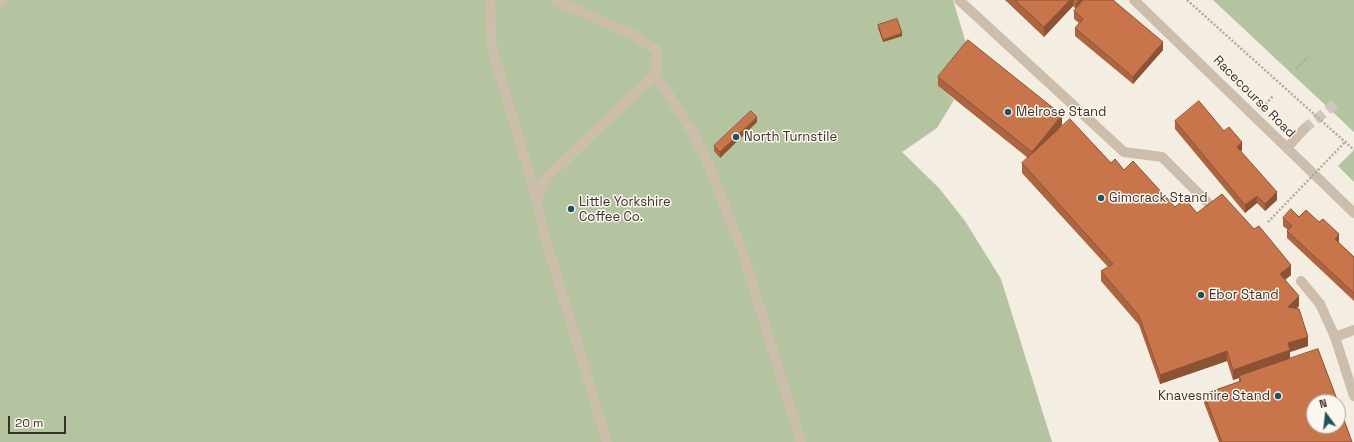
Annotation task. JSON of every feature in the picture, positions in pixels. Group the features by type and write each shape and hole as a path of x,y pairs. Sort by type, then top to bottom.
{"lane":[{"path":"0,2 4,0"},
{"path":"490,0 492,48 537,200 542,226 607,442"},
{"path":"555,0 635,36 656,50 656,74 694,134 705,156 743,253 801,442"},
{"path":"959,0 1124,152 1162,157 1212,207"},
{"name":"Racecourse Road","path":"1134,0 1354,213"},
{"path":"537,200 546,178 656,74"},
{"path":"1287,148 1304,129"},
{"path":"1301,281 1320,304 1335,337 1354,396"},
{"path":"1335,337 1354,330"}],"path":[{"path":"1187,0 1346,141 1354,150"},
{"path":"1296,69 1308,57"},
{"path":"1268,222 1346,141"}],"green space":[{"path":"0,0 953,0 968,50 938,86 954,100 937,128 902,152 939,188 965,221 1001,279 1052,442 0,442"},
{"path":"1213,0 1354,0 1354,132"},
{"path":"1354,150 1354,182 1338,166"}],"building":[{"path":"1015,0 1070,0 1044,27"},
{"path":"1079,0 1076,4 1073,1"},
{"path":"1083,0 1113,0 1163,42 1133,77 1075,28 1083,19 1074,11"},
{"path":"897,19 902,33 883,40 878,25"},
{"name":"Melrose Stand","path":"968,40 1062,115 1032,152 938,77"},
{"path":"1199,101 1224,131 1229,127 1242,142 1237,147 1277,192 1265,204 1257,196 1245,205 1175,121"},
{"path":"751,111 757,117 720,152 714,146"},
{"name":"Ebor Stand","path":"1070,119 1111,163 1115,159 1124,170 1133,161 1175,207 1185,199 1197,213 1222,194 1254,229 1259,226 1291,265 1280,274 1299,296 1288,307 1299,309 1308,337 1288,343 1290,350 1233,370 1227,351 1160,375 1139,316 1101,271 1113,264 1022,163"},
{"path":"1291,209 1299,217 1306,210 1319,222 1323,219 1339,234 1335,239 1354,257 1354,293 1287,231 1292,226 1283,218"},
{"name":"Knavesmire Stand","path":"1318,349 1335,394 1306,394 1306,434 1346,434 1346,425 1352,442 1222,442 1204,394 1241,381 1239,376"}],"tunnel":[{"path":"1304,129 1335,104"}],"place":[{"name":"Melrose Stand","path":"1008,112"},
{"name":"North Turnstile","path":"736,137"},
{"name":"Gimcrack Stand","path":"1101,198"},
{"name":"Little Yorkshire Coffee Co.","path":"571,209"},
{"name":"Ebor Stand","path":"1201,295"},
{"name":"Knavesmire Stand","path":"1278,396"}]}
